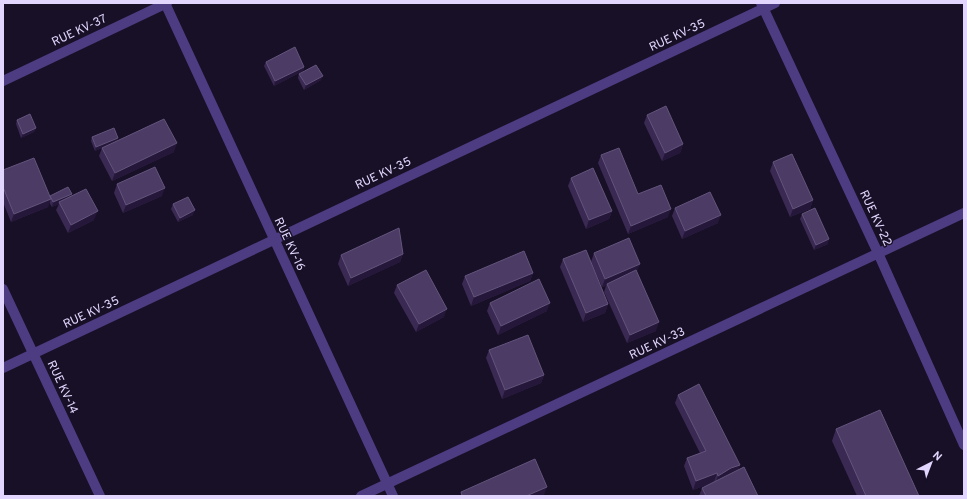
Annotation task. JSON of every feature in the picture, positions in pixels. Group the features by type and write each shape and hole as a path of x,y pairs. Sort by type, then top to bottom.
{"street":[{"name":"RUE KV-37","path":"3,81 165,3"},
{"name":"RUE KV-16","path":"165,3 393,496"},
{"name":"RUE KV-35","path":"3,368 762,6 775,3"},
{"name":"RUE KV-22","path":"762,6 878,253 964,445"},
{"name":"RUE KV-33","path":"361,496 964,213"},
{"name":"RUE KV-14","path":"3,289 100,496"}],"building":[{"path":"295,47 304,67 275,81 266,62"},
{"path":"316,65 323,76 306,85 299,74"},
{"path":"666,106 683,144 665,153 647,115"},
{"path":"30,114 36,128 23,134 17,120"},
{"path":"164,119 177,143 115,173 102,148"},
{"path":"114,128 118,138 96,147 92,137"},
{"path":"619,148 638,194 661,185 671,209 631,226 601,155"},
{"path":"792,154 813,200 793,209 773,162"},
{"path":"34,158 51,199 14,214 3,187 3,170"},
{"path":"155,167 165,188 126,205 117,184"},
{"path":"593,168 612,211 589,220 571,178"},
{"path":"68,187 72,194 53,202 50,196"},
{"path":"86,189 98,211 71,225 59,202"},
{"path":"710,192 721,215 685,231 675,208"},
{"path":"188,197 195,210 180,218 173,204"},
{"path":"815,208 829,239 816,245 802,214"},
{"path":"399,228 403,254 351,278 341,255"},
{"path":"629,238 640,264 605,279 594,253"},
{"path":"586,250 608,304 586,313 563,259"},
{"path":"524,251 533,273 474,297 465,276"},
{"path":"426,270 447,309 419,324 397,285"},
{"path":"636,270 659,322 630,335 607,284"},
{"path":"539,279 550,303 501,326 490,303"},
{"path":"528,335 544,375 505,390 489,350"},
{"path":"699,384 740,465 731,468 718,476 717,473 696,481 687,458 706,451 678,395"},
{"path":"880,410 919,496 866,496 836,429"},
{"path":"535,459 547,487 526,496 462,496 461,492"},
{"path":"744,467 758,496 706,496 702,488"}]}
